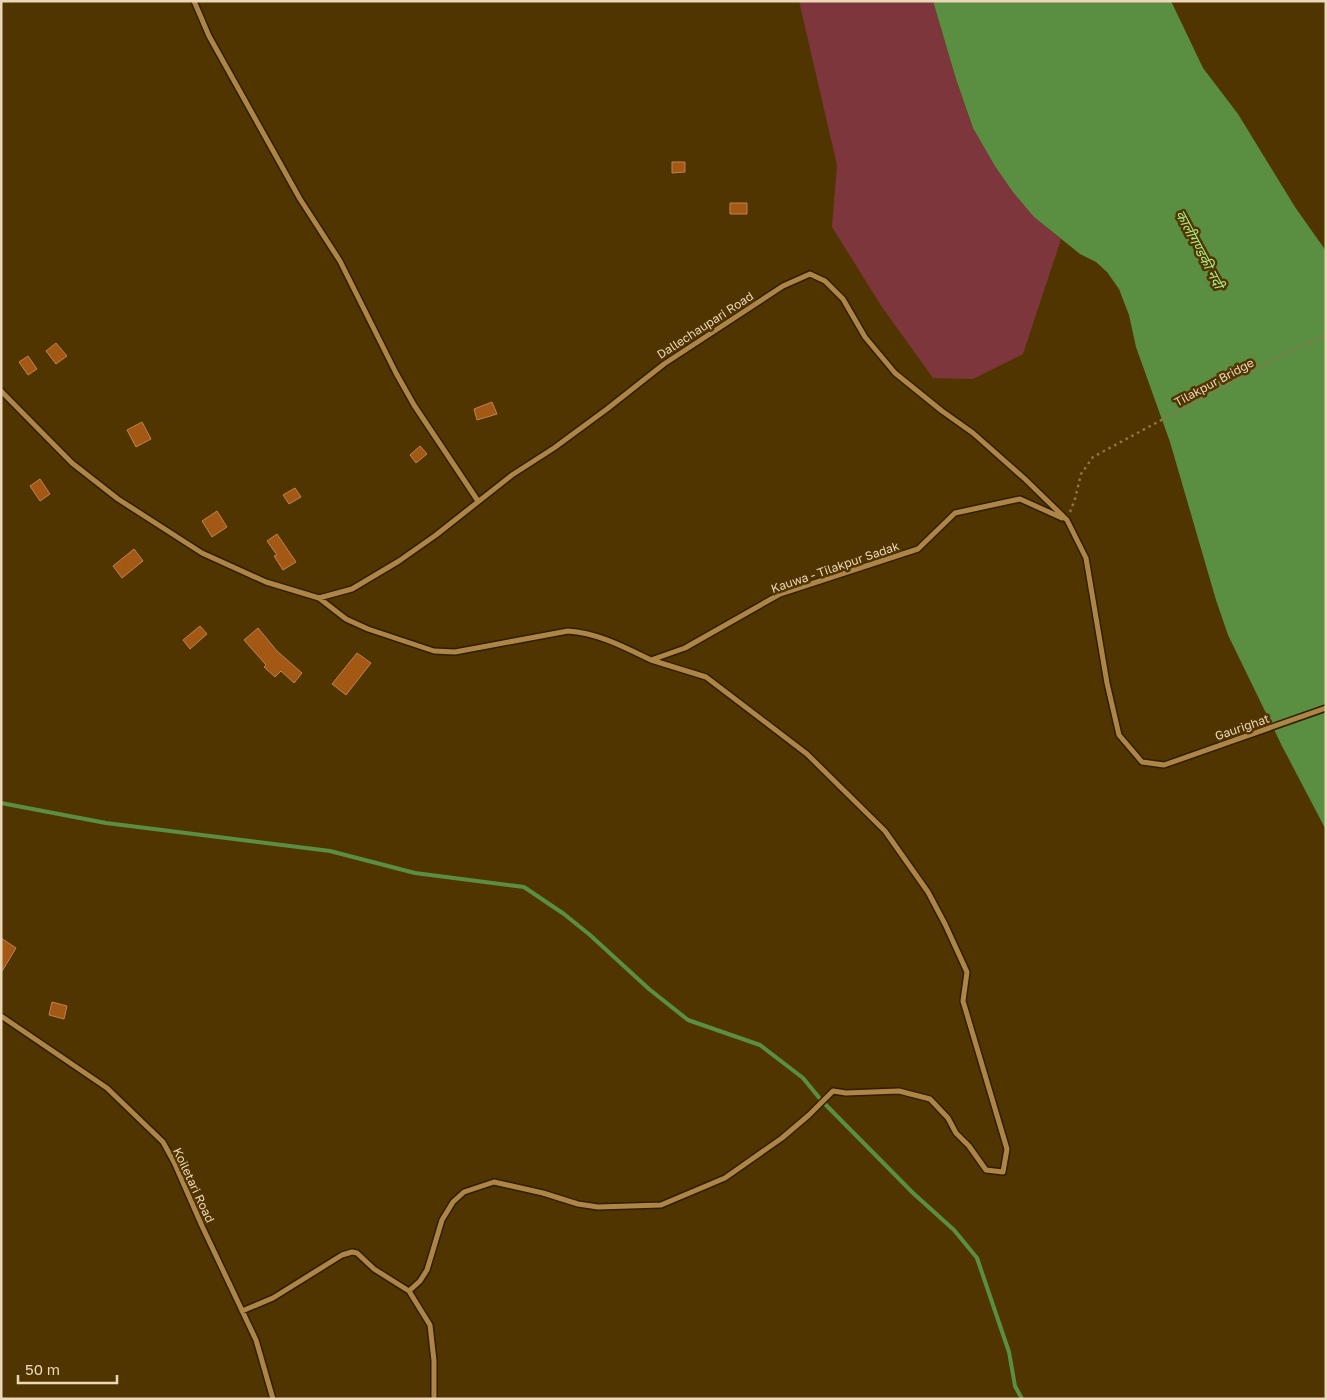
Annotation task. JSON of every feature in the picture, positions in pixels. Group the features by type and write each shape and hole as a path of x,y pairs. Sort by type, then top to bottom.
{"street":[{"path":"194,1 209,36 296,191 340,261 414,406 478,501"},
{"name":"Dallechaupari Road","path":"319,598 352,589 399,561 436,535 512,475 554,448 664,364 783,286 810,274 825,280 843,299 865,337 895,373 973,433 1025,479 1067,520 1086,558 1107,683 1119,735 1142,762 1164,765"},
{"path":"1,391 72,463 118,499 202,553 266,582 319,598 346,619 368,629 434,650 455,652 568,630 586,632 618,644 651,660 706,677 807,754 885,831 928,892 967,972 963,1001 1007,1149 1003,1172 986,1170 969,1146 956,1133 948,1118 930,1099 899,1091 846,1093 833,1091 782,1138 725,1178 661,1205 598,1207 578,1204 543,1193 494,1182 464,1192 453,1202 442,1220 427,1270 420,1281 409,1291"},
{"name":"Kauwa - Tilakpur Sadak","path":"651,660 686,648 780,594 918,549 955,513 1020,499 1067,520"},
{"name":"Gaurighat","path":"1164,765 1326,708"},
{"name":"Koiletari Road","path":"1,1016 107,1088 162,1142 174,1162 256,1340 273,1399"},
{"path":"242,1311 273,1298 342,1255 352,1252 363,1258 387,1278 409,1291 430,1325 434,1361 434,1399"}],"path":[{"name":"Tilakpur Bridge","path":"1067,520 1075,499 1081,474 1093,458 1278,357 1326,335"}],"shaded area":[{"path":"799,1 933,1 973,128 1034,217 1061,239 1023,354 973,379 933,378 882,307 832,227 837,165"}],"water":[{"name":"कालीगण्डकी नदी","path":"933,1 1171,1 1203,68 1238,114 1295,207 1326,251 1326,830 1282,746 1228,635 1170,442 1136,347 1129,315 1119,289 1107,272 1096,262 1080,254 1034,217 995,166 973,128"}],"building":[{"path":"672,162 685,162 685,172 672,173"},
{"path":"730,203 747,203 747,214 730,214"},
{"path":"56,343 67,356 56,364 46,351"},
{"path":"28,356 37,369 28,375 19,362"},
{"path":"492,402 497,414 477,420 474,409"},
{"path":"142,422 151,439 136,447 127,430"},
{"path":"420,446 427,454 416,463 410,455"},
{"path":"40,479 50,494 40,501 30,486"},
{"path":"295,488 301,497 289,504 283,495"},
{"path":"217,511 227,527 212,537 202,521"},
{"path":"277,534 296,562 283,570 274,556 277,555 267,541"},
{"path":"134,549 143,561 122,578 113,566"},
{"path":"200,626 207,634 190,649 183,640"},
{"path":"258,628 277,651 302,673 294,683 281,671 275,677 264,667 266,665 244,640"},
{"path":"357,653 371,663 346,695 332,684"},
{"path":"1,938 16,948 1,973"},
{"path":"52,1002 67,1006 64,1019 49,1015"}],"waterway":[{"path":"1,803 106,823 330,851 415,873 524,887 564,914 590,935 649,989 688,1020 760,1045 803,1078 821,1100 913,1193 954,1230 977,1258 1009,1352 1015,1386 1022,1399"}]}
